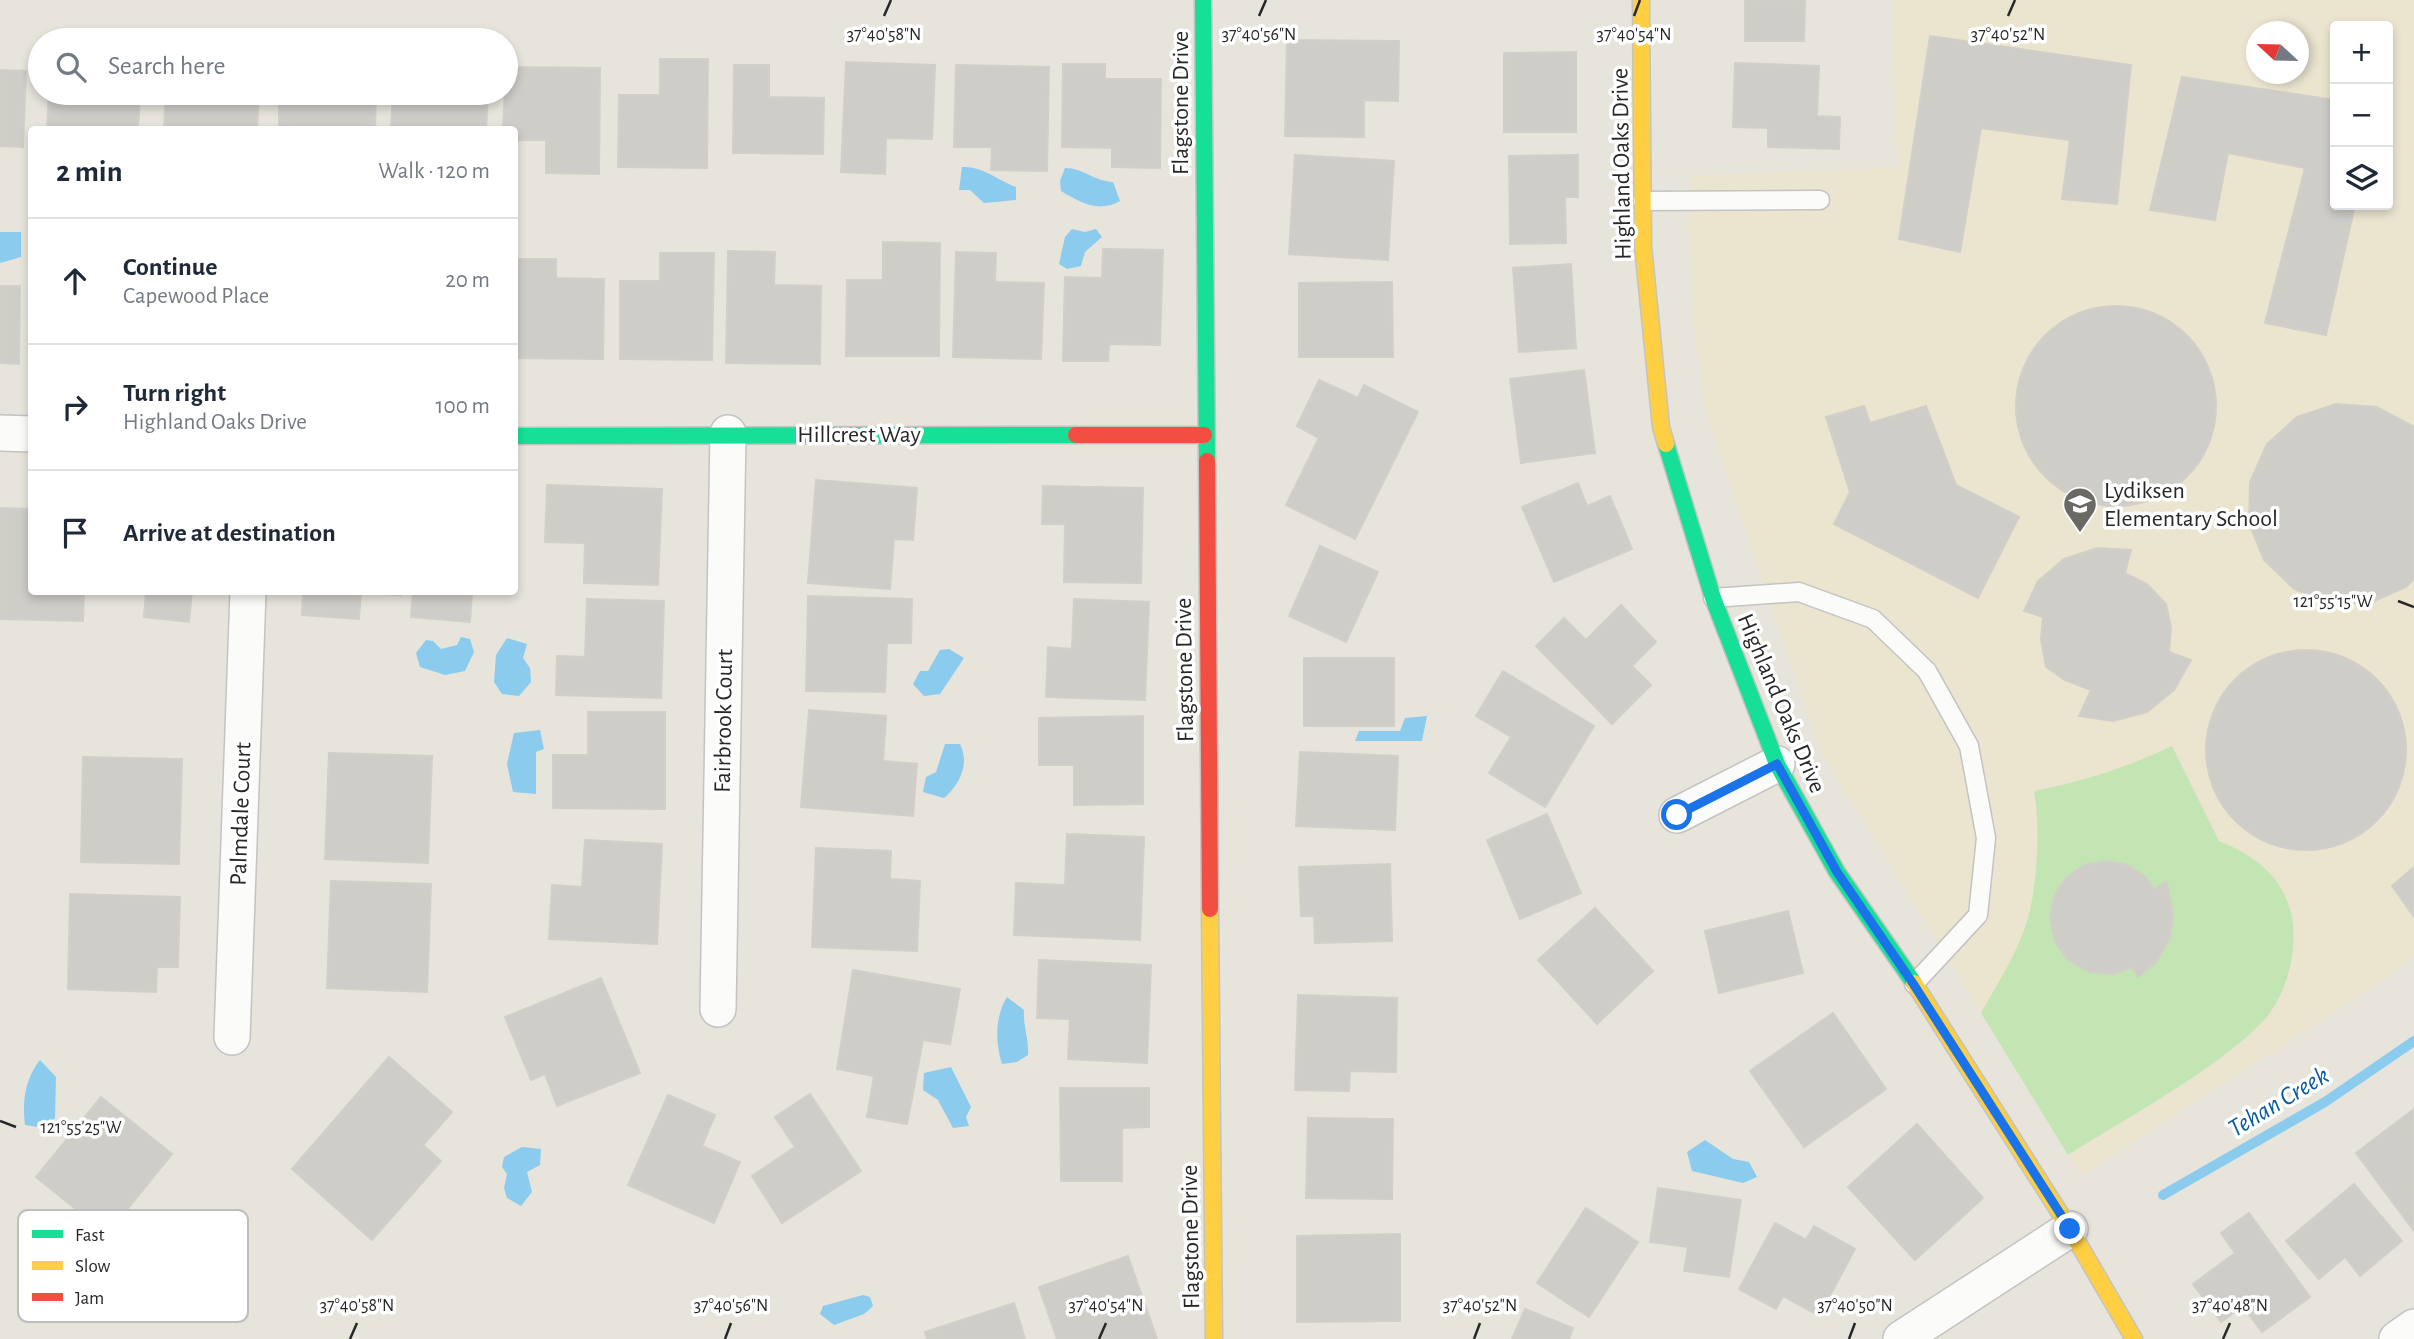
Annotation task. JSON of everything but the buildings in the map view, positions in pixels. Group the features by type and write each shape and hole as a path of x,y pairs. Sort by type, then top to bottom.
{"street":[{"name":"Flagstone Drive","path":"1203,0 1204,435 1214,1339"},
{"name":"Highland Oaks Drive","path":"1641,0 1643,246 1661,427 1713,598 1777,764 1837,872 1914,985 2070,1229 2134,1339"},
{"path":"0,433 28,433"},
{"name":"Hillcrest Way","path":"518,436 728,433 1204,435"},
{"name":"Fairbrook Court","path":"718,1009 728,433"},
{"name":"Palmdale Court","path":"232,1037 248,595"},
{"path":"1677,815 1777,764"},
{"path":"1901,1339 2070,1229"},
{"path":"2397,1339 2414,1327"}],"lane":[{"path":"1643,201 1820,200"},
{"path":"1713,598 1799,592 1873,619 1927,671 1969,746 1986,838 1978,915 1914,985"}],"shaded area":[{"name":"Lydiksen Elementary School","path":"1892,0 2414,0 2414,957 2381,982 2081,1176 1821,753 1705,411 1695,337 1688,224 1691,176 1897,167"}],"green space":[{"path":"2172,746 2219,841 2256,861 2275,879 2282,890 2288,903 2293,929 2293,951 2288,974 2275,1005 2261,1024 2239,1044 2180,1086 2068,1155 1981,1013 2016,950 2030,910 2037,850 2034,791 2104,773"}],"water":[{"path":"962,167 983,171 1016,187 1016,200 984,203 970,190 959,190"},
{"path":"1065,168 1113,182 1120,201 1105,206 1090,205 1061,191 1060,181"},
{"path":"1072,229 1085,232 1096,229 1102,237 1085,252 1081,266 1067,269 1059,264 1065,237"},
{"path":"0,232 21,232 21,257 0,263"},
{"path":"461,637 470,639 474,652 465,671 445,675 420,667 416,653 426,640 433,641 441,649 457,645"},
{"path":"507,638 527,644 523,658 530,668 531,682 519,696 502,694 494,682 496,655"},
{"path":"949,649 964,658 940,694 924,696 913,684 920,671 928,671 940,650"},
{"path":"1427,716 1422,741 1355,741 1359,731 1400,731 1405,718"},
{"path":"540,730 544,749 536,752 536,794 513,792 507,764 514,733"},
{"path":"945,744 960,744 964,766 959,780 944,798 923,792 926,777 936,772"},
{"path":"1007,997 1024,1010 1028,1055 1017,1062 1002,1064 997,1029 1000,1012"},
{"path":"40,1060 56,1077 55,1118 45,1128 25,1125 24,1116 28,1083"},
{"path":"951,1067 971,1107 966,1117 969,1126 953,1128 938,1100 923,1090 924,1073"},
{"path":"1705,1140 1733,1159 1749,1162 1757,1177 1743,1183 1692,1171 1687,1152"},
{"path":"522,1147 541,1149 540,1165 527,1172 532,1192 521,1206 507,1198 504,1188 507,1174 502,1167 504,1157"},
{"path":"863,1295 870,1297 873,1306 864,1314 834,1325 820,1314 823,1306"}],"waterway":[{"name":"Tehan Creek","path":"2163,1195 2325,1102 2414,1041"}],"traffic: fast":[{"path":"1203,0 1207,461"},
{"path":"518,436 1076,435"},
{"path":"1666,444 1713,598 1777,764 1837,872 1914,983"}],"traffic: slow":[{"path":"1641,0 1643,246 1661,427 1666,444"},
{"path":"1210,909 1214,1339"},
{"path":"1914,983 2070,1229 2134,1339"}],"traffic: jam":[{"path":"1076,435 1204,435"},
{"path":"1207,461 1210,909"}],"place":[{"name":"Lydiksen Elementary School","path":"2080,534"}],"route":[{"path":"1677,815 1777,764 1837,872 1914,985 2070,1229"}]}
